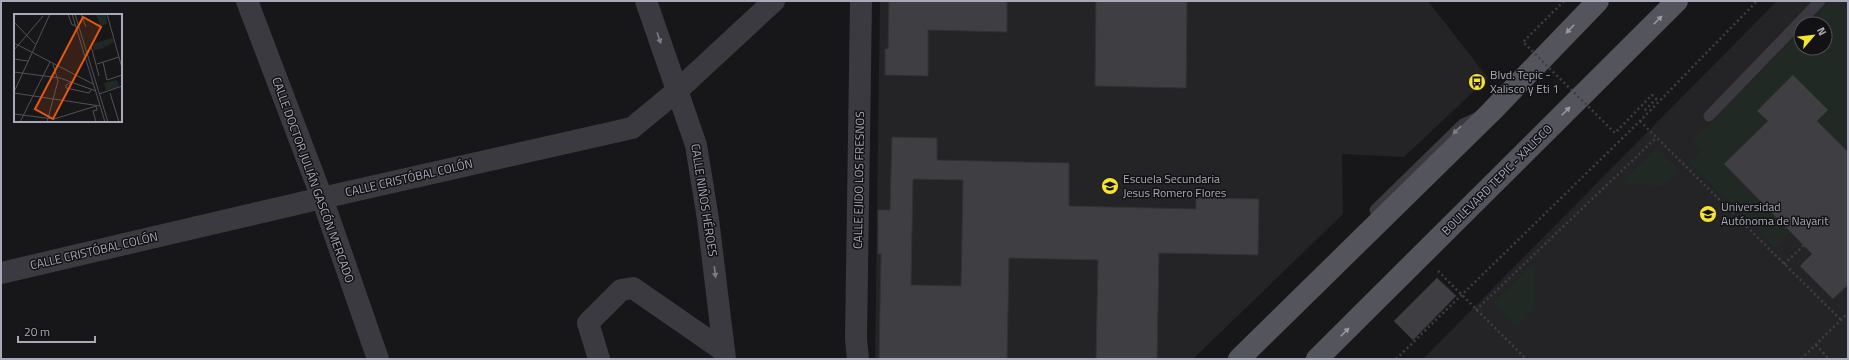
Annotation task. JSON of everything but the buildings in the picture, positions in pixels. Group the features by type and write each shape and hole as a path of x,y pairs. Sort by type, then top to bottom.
{"main road":[{"path":"1240,357 1491,112 1598,1"},
{"name":"BOULEVARD TEPIC - XALISCO","path":"1318,359 1677,1"}],"street":[{"name":"CALLE DOCTOR JULIÁN GASCÓN MERCADO","path":"247,1 322,198 378,359"},
{"name":"CALLE NIÑOS HÉROES","path":"646,1 696,145 708,219 725,355"},
{"name":"CALLE CRISTÓBAL COLÓN","path":"1,273 322,198 632,128 678,90 774,1"},
{"name":"CALLE EJIDO LOS FRESNOS","path":"858,359 856,339 861,1"},
{"path":"599,359 588,323 621,290 633,288 725,355"}],"lane":[{"path":"1709,116 1820,1"}],"path":[{"path":"1396,359 1640,121 1656,99 1652,95 1614,133 1524,42 1564,1"},
{"path":"1645,114 1758,1"},
{"path":"1640,121 1841,320"},
{"path":"1476,310 1656,138"},
{"path":"1784,264 1804,245"},
{"path":"1423,255 1526,359"},
{"path":"1801,359 1848,313"},
{"path":"1816,345 1829,359"}],"shaded area":[{"name":"Escuela Secundaria Jesus Romero Flores","path":"880,1 1428,1 1488,78 1404,157 1342,154 1343,214 1193,359 875,359"},
{"name":"Universidad Autónoma de Nayarit","path":"1777,1 1848,1 1848,359 1423,359"},
{"path":"1831,1 1848,1 1848,152 1817,121 1828,110 1793,75 1757,110 1768,121 1724,164 1791,232 1775,248 1689,162 1701,151 1691,142 1793,39 1793,56 1833,56 1833,16 1816,16"},
{"path":"1657,148 1679,171 1664,186 1619,185"},
{"path":"1535,262 1535,309 1517,327 1493,303"}],"place":[{"name":"Blvd. Tepic - Xalisco y Eti 1","path":"1477,82"},
{"name":"Escuela Secundaria Jesus Romero Flores","path":"1110,186"},
{"name":"Universidad Autónoma de Nayarit","path":"1708,214"}]}
